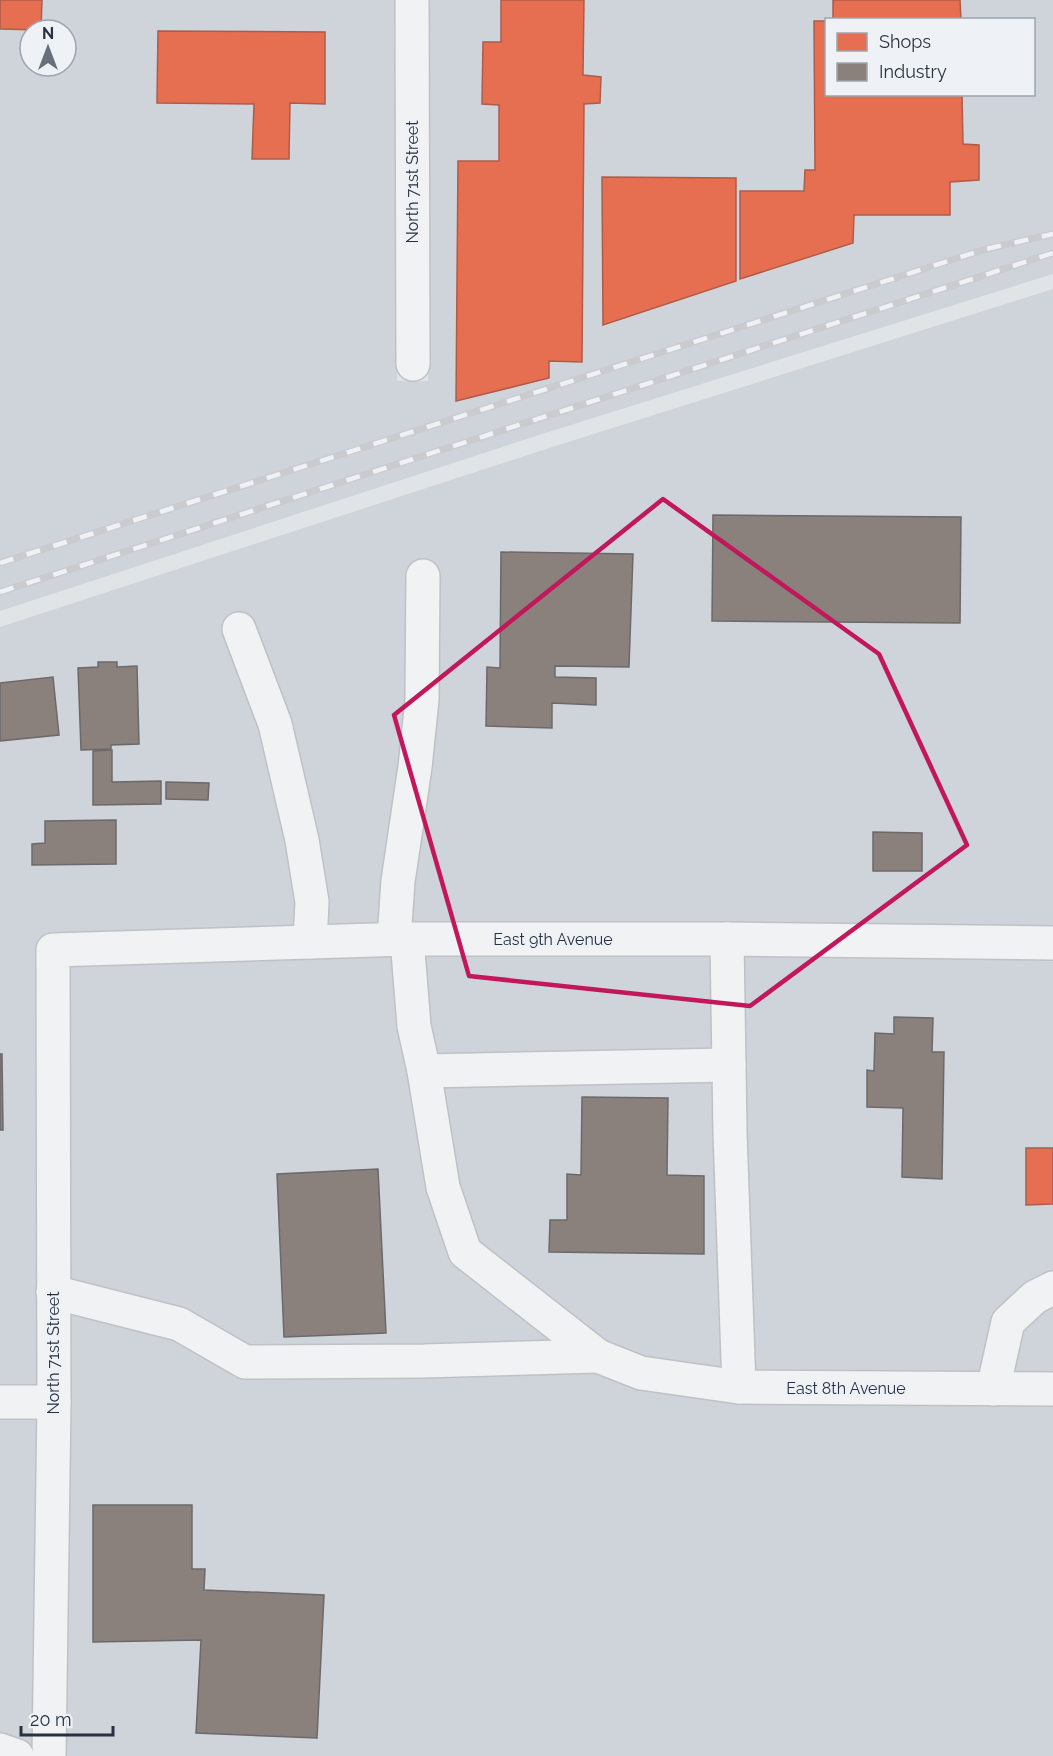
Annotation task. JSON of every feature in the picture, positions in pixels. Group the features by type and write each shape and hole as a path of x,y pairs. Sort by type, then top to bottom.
{"street":[{"name":"North 71st Street","path":"412,0 413,364"},
{"path":"423,576 422,700 415,767 398,881 401,939 443,1187 465,1252 598,1356"},
{"path":"239,629 275,724 296,816 312,902 310,942"},
{"name":"East 9th Avenue","path":"52,950 401,939 728,939 1053,943"},
{"path":"728,939 730,1133 739,1387"},
{"name":"North 71st Street","path":"49,1756 54,1402 52,950"},
{"path":"424,1071 729,1065"},
{"path":"993,1389 1008,1323 1035,1297 1053,1288"},
{"path":"53,1292 179,1324 245,1362 424,1361 598,1356"},
{"name":"East 8th Avenue","path":"598,1356 640,1373 739,1387 1053,1389"},
{"path":"0,1402 54,1402"},
{"path":"0,1750 17,1756"}],"highlighted area":[{"path":"663,499 879,654 967,845 750,1006 469,976 394,715"}],"shaded area":[{"path":"0,0 396,0 397,381 428,381 427,0 1053,0 1053,274 542,434 0,611"},
{"path":"1053,289 1053,1756 0,1756 0,627 546,449"}],"building: Shops":[{"path":"0,0 42,0 41,18 18,18 18,29 0,29"},
{"path":"501,0 584,0 583,75 601,77 600,103 584,104 582,362 549,361 549,378 456,401 458,161 499,161 499,105 482,104 483,42 501,42"},
{"path":"833,0 960,0 961,18 833,18"},
{"path":"814,21 825,21 825,96 962,96 963,144 979,145 979,180 950,182 950,215 854,215 853,243 740,279 740,191 804,191 805,170 815,170"},
{"path":"158,31 325,32 325,104 290,103 289,159 252,159 254,104 157,103"},
{"path":"602,177 736,178 736,281 603,325"},
{"path":"1026,1148 1053,1148 1053,1204 1026,1205"}],"building: Industry":[{"path":"713,515 961,517 960,623 712,621"},
{"path":"501,552 633,554 629,667 555,666 555,677 596,678 596,705 552,703 552,728 486,726 487,667 500,668"},
{"path":"98,662 117,662 117,667 137,666 139,744 111,745 111,749 81,750 78,668 98,667"},
{"path":"53,677 59,735 0,741 0,683"},
{"path":"112,750 112,782 161,781 161,804 93,805 93,751"},
{"path":"166,782 209,783 208,800 166,799"},
{"path":"116,820 116,864 32,865 32,844 45,843 45,821"},
{"path":"873,832 922,833 922,871 873,871"},
{"path":"894,1017 933,1018 932,1052 944,1052 942,1179 902,1177 903,1108 867,1107 867,1070 874,1071 875,1033 894,1034"},
{"path":"0,1054 2,1054 3,1130 0,1130"},
{"path":"582,1097 668,1098 667,1175 704,1176 704,1254 549,1252 550,1220 567,1220 567,1174 581,1175"},
{"path":"378,1169 386,1333 284,1337 277,1174"},
{"path":"93,1505 192,1505 192,1569 205,1569 204,1590 324,1595 317,1738 196,1733 201,1640 93,1642"}],"railway":[{"path":"0,563 986,249 1053,234"},
{"path":"0,592 1053,253"}]}
